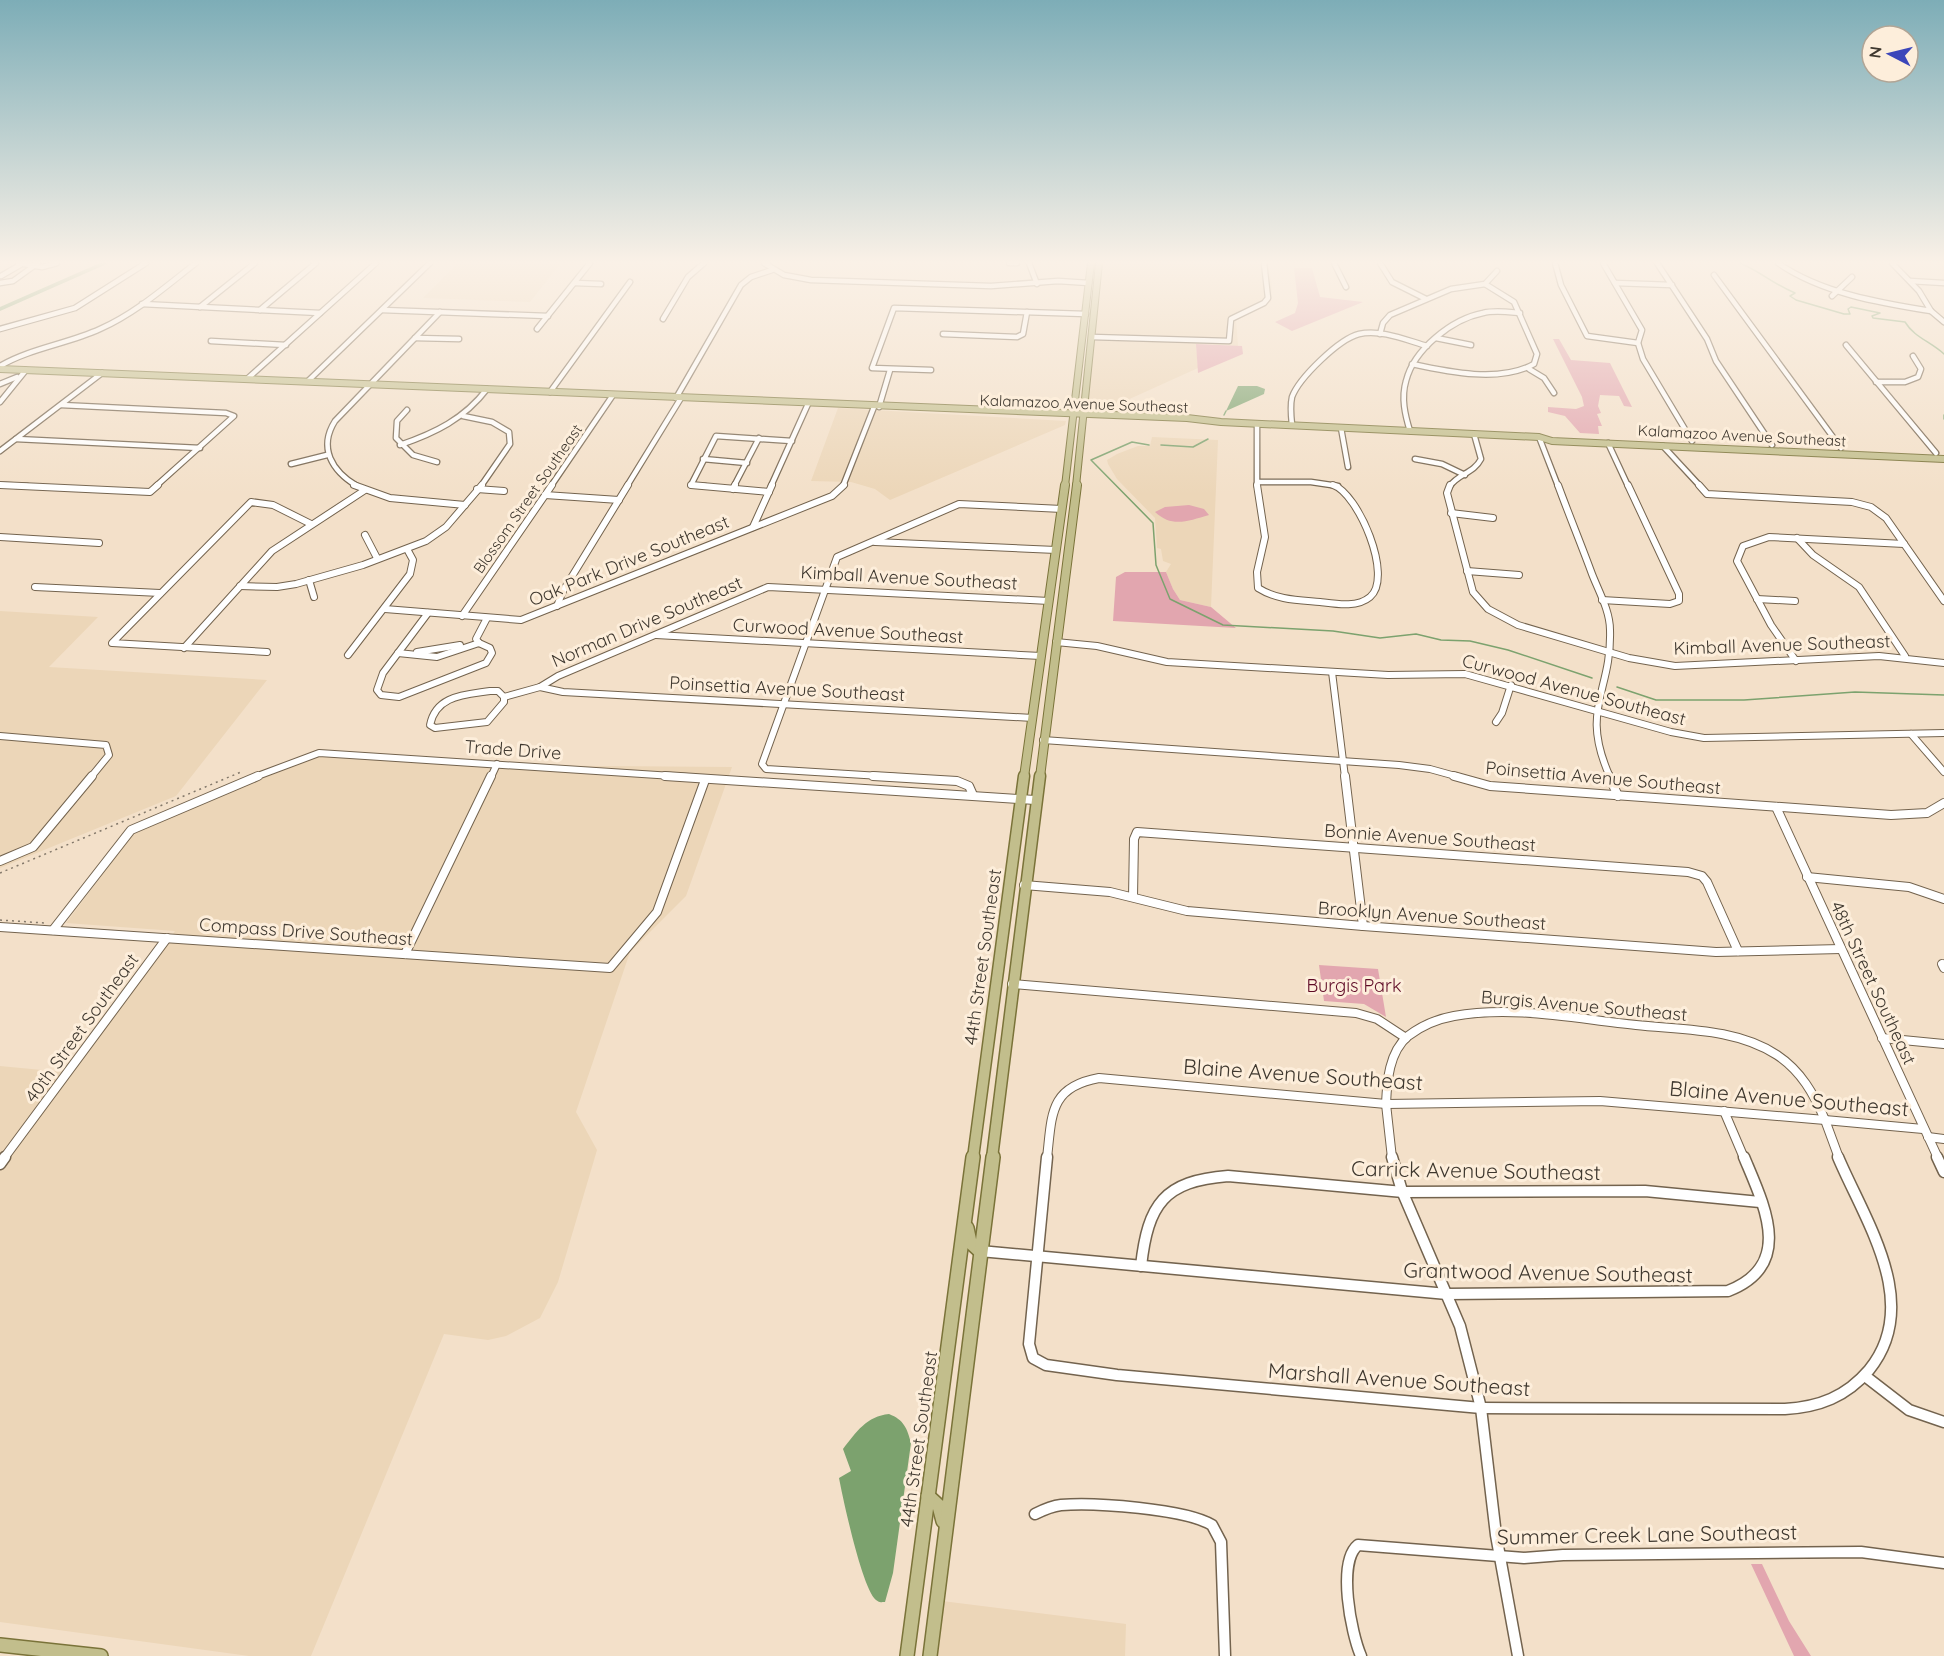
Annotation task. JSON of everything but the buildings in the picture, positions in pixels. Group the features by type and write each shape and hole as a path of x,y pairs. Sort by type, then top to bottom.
{"main road":[{"name":"44th Street Southeast","path":"907,1656 1054,562 1085,416 1092,340"},
{"path":"1083,343 1091,349"},
{"name":"44th Street Southeast","path":"1073,468 1083,343"},
{"name":"Kalamazoo Avenue Southeast","path":"0,368 876,407 993,410 1165,422 1204,421"},
{"name":"Kalamazoo Avenue Southeast","path":"963,410 981,414 1076,415"},
{"path":"981,414 982,411 993,410"},
{"name":"Kalamazoo Avenue Southeast","path":"1085,416 1178,418 1257,424 1539,437 1549,435 1841,448 1944,459"},
{"path":"1165,422 1177,421 1178,418"},
{"name":"Kalamazoo Avenue Southeast","path":"1539,437 1552,441 1664,446 1940,453"},
{"path":"1664,446 1668,442 1702,442"},
{"path":"1726,448 1766,448 1772,445"},
{"name":"44th Street Southeast","path":"930,1656 1024,885 1065,570 1067,508"},
{"path":"1054,562 1058,568 1065,570"},
{"path":"1045,628 1048,637 1056,642"},
{"path":"1041,656 1047,659 1052,667"},
{"path":"1032,721 1034,735 1043,740"},
{"path":"999,961 1003,977 1012,984"},
{"path":"989,1036 997,1042 1004,1055"},
{"path":"966,1214 968,1237 980,1251"},
{"path":"928,1496 936,1500 942,1510 944,1542"},
{"path":"0,1645 101,1656"}],"street":[{"path":"0,368 18,356 66,340"},
{"path":"247,379 290,340"},
{"path":"308,381 350,340"},
{"path":"413,340 369,384 330,430 326,436 327,455 340,474 365,490 400,500 465,505"},
{"path":"549,392 587,340"},
{"path":"557,606 563,591 619,500 711,340"},
{"path":"882,340 872,368 931,370"},
{"path":"1179,340 1230,340"},
{"path":"1292,425 1290,405 1302,381 1347,340"},
{"path":"1405,340 1427,346"},
{"path":"1410,431 1402,402 1404,387 1413,364 1433,340"},
{"path":"1447,340 1471,345"},
{"path":"1413,364 1462,372 1511,373 1529,369 1538,358 1531,340"},
{"path":"1618,340 1638,343 1643,359 1692,441"},
{"path":"1708,340 1716,360 1772,445"},
{"path":"1762,340 1841,448"},
{"path":"211,341 285,345"},
{"path":"1846,345 1940,453"},
{"path":"1876,382 1904,382 1918,377 1921,369 1913,356"},
{"path":"1529,369 1544,378 1554,393"},
{"path":"0,384 17,377 26,370"},
{"path":"876,407 890,370"},
{"path":"0,451 102,374"},
{"path":"0,402 15,387 17,377"},
{"path":"400,445 434,433 463,416 487,389"},
{"name":"Blossom Street Southeast","path":"462,616 613,395"},
{"path":"753,527 808,404"},
{"path":"0,485 150,492 234,416 226,413 61,405"},
{"name":"Oak Park Drive Southeast","path":"385,609 521,620 753,527 841,490 876,407"},
{"path":"407,410 399,416 395,426 396,438 400,445 413,455 437,462"},
{"path":"240,586 284,586 309,580 407,549 436,536 465,505 507,449 511,437 502,426 463,416"},
{"path":"1257,424 1258,482 1259,509 1265,537 1257,572 1258,588 1273,597 1290,600 1353,603 1370,597 1378,584 1378,568 1372,547 1347,492 1334,486 1258,482"},
{"path":"1341,428 1348,466"},
{"path":"1474,434 1481,450 1481,461 1474,470 1448,486 1447,493 1467,571 1519,575"},
{"path":"769,492 691,485 716,436 792,441"},
{"path":"1539,437 1610,624 1595,728 1597,744 1618,796"},
{"path":"733,489 759,438"},
{"path":"16,439 200,448"},
{"path":"1602,600 1679,603 1679,594 1608,443"},
{"path":"1664,446 1707,494 1852,502 1871,507 1886,518 1944,601"},
{"path":"291,464 327,455"},
{"path":"703,459 747,463"},
{"path":"1414,459 1442,464 1464,475"},
{"path":"477,489 504,491"},
{"path":"184,648 272,551 365,490"},
{"path":"545,495 619,500"},
{"path":"267,651 112,643 251,502 269,504 311,524"},
{"path":"973,795 966,783 957,781 766,769 762,764 837,557 959,504 1067,508"},
{"path":"1451,513 1493,518"},
{"path":"365,535 377,558"},
{"path":"0,537 99,543"},
{"path":"1796,661 1784,647 1737,561 1737,552 1743,545 1752,540 1797,538 1904,544"},
{"path":"1797,538 1813,555 1859,587 1905,656"},
{"path":"873,542 1056,550"},
{"path":"348,655 410,574 413,560 407,549"},
{"name":"Kimball Avenue Southeast","path":"1467,571 1473,592 1486,609 1518,625 1674,666 1905,656 1944,663"},
{"path":"309,580 314,597"},
{"path":"35,587 160,593"},
{"name":"Kimball Avenue Southeast","path":"768,587 1049,601"},
{"name":"Norman Drive Southeast","path":"540,687 558,676 768,587"},
{"path":"1757,598 1795,601"},
{"path":"398,652 415,652 437,657 469,644 479,643 490,648 492,653 490,660 399,697 381,695 377,690 378,683 398,652 428,613"},
{"path":"479,643 476,639 487,618"},
{"name":"Curwood Avenue Southeast","path":"653,635 1041,656"},
{"name":"Curwood Avenue Southeast","path":"1056,642 1097,646 1150,660 1388,675 1450,673 1511,685 1671,732 1704,738 1944,733"},
{"path":"1332,672 1363,926"},
{"path":"1496,722 1502,713 1511,685"},
{"path":"504,697 540,687"},
{"name":"Poinsettia Avenue Southeast","path":"540,687 563,692 1032,721"},
{"path":"490,691 498,691 504,697 503,706 487,722 435,728 430,725 430,714 438,703 490,691"},
{"path":"1911,734 1944,772"},
{"path":"0,736 106,745 109,749 109,755 33,847 0,861"},
{"name":"Poinsettia Avenue Southeast","path":"1043,740 1343,760 1419,767 1490,786 1776,807 1911,815 1927,813 1944,802"},
{"name":"Trade Drive","path":"53,930 131,830 300,758 330,753 705,780 1035,800"},
{"path":"405,954 497,764"},
{"name":"Compass Drive Southeast","path":"0,927 610,968 620,951 647,927 656,914 705,780"},
{"name":"48th Street Southeast","path":"1776,807 1944,1172"},
{"name":"Bonnie Avenue Southeast","path":"1133,897 1134,839 1137,832 1697,873 1707,882 1738,951"},
{"path":"1808,876 1909,887 1944,899"},
{"name":"Brooklyn Avenue Southeast","path":"1024,885 1133,897 1187,911 1363,926 1716,952 1841,949"},
{"name":"40th Street Southeast","path":"0,1164 167,938"},
{"path":"1012,984 1356,1012 1377,1019 1406,1038 1391,1067 1387,1104 1390,1146 1403,1192 1468,1350 1481,1408 1499,1557 1518,1656"},
{"name":"Burgis Avenue Southeast","path":"1406,1038 1440,1017 1472,1012 1570,1018 1732,1035 1768,1051 1791,1065 1811,1088 1823,1120"},
{"path":"1882,1038 1944,1044"},
{"name":"Blaine Avenue Southeast","path":"1033,1358 1029,1344 1052,1111 1063,1093 1078,1082 1099,1077 1387,1104 1600,1101 1823,1120 1926,1133 1944,1139"},
{"name":"Grantwood Avenue Southeast","path":"980,1251 1446,1294 1728,1291 1744,1286 1756,1276 1765,1262 1770,1245 1760,1202 1725,1111"},
{"name":"Marshall Avenue Southeast","path":"1033,1358 1046,1365 1117,1375 1481,1408 1812,1407 1837,1397 1865,1376 1881,1353 1891,1318 1890,1290 1881,1258 1823,1120"},
{"name":"Carrick Avenue Southeast","path":"1140,1266 1142,1239 1152,1208 1182,1184 1201,1177 1228,1176 1403,1192 1645,1191 1760,1202"},
{"path":"1865,1376 1909,1410 1944,1422"},
{"path":"1035,1514 1050,1507 1070,1505 1185,1516 1206,1521 1216,1527 1221,1542 1225,1656"},
{"name":"Summer Creek Lane Southeast","path":"1361,1656 1354,1637 1348,1564 1351,1551 1358,1545 1499,1557 1862,1552 1944,1563"}],"shaded area":[{"path":"1094,340 1238,340 1238,346 1196,344 1198,368 1103,411 1088,410"},
{"path":"1238,386 1257,386 1265,389 1264,394 1226,411"},
{"path":"838,408 1066,421 1065,425 890,500 875,489 851,482 811,481"},
{"path":"1152,437 1218,440 1211,607 1180,600 1166,572 1171,564 1163,561 1161,549 1157,548 1155,518 1117,479 1108,464 1107,460 1117,454 1138,446 1150,446"},
{"path":"0,611 98,617 49,667 267,680 176,796 0,868"},
{"path":"327,756 484,765 732,767 686,896 630,952 576,1112 597,1150 558,1282 540,1318 506,1336 488,1340 444,1334 311,1656 249,1656 0,1622 0,1066 73,1073 175,931 66,923 134,833 309,758"},
{"path":"889,1414 904,1425 911,1443 893,1573 885,1602 880,1602 876,1600 865,1579 839,1478 851,1471 843,1449 857,1431 868,1421"},
{"path":"942,1601 1126,1624 1125,1656 936,1656"}],"green space":[{"path":"1554,340 1560,340 1571,360 1610,363 1632,407 1624,406 1619,396 1600,395 1598,406 1601,413 1597,414 1602,426 1598,426 1599,434 1580,433 1565,416 1548,412 1548,407 1576,409 1584,406 1582,397"},
{"path":"1196,344 1242,346 1243,354 1198,373"},
{"path":"1189,505 1204,509 1209,515 1174,522 1155,512 1165,507"},
{"path":"1125,572 1166,572 1180,600 1211,607 1236,628 1113,621 1116,577"},
{"name":"Burgis Park","path":"1319,965 1378,969 1386,1017 1364,1004 1324,1001"},
{"path":"1751,1564 1762,1564 1789,1621 1811,1656 1794,1656"}],"waterway":[{"path":"1925,340 1944,354"},
{"path":"1224,415 1226,411"},
{"path":"1161,445 1193,447 1208,439"},
{"path":"1149,445 1132,442 1091,460 1153,523 1156,565 1170,599 1223,625 1333,631 1380,638 1416,634 1441,640 1470,641 1508,650 1592,678"},
{"path":"1617,687 1656,700 1744,700 1855,692 1944,695"}],"railway":[{"path":"0,873 241,772"},
{"path":"0,920 45,923"}]}
